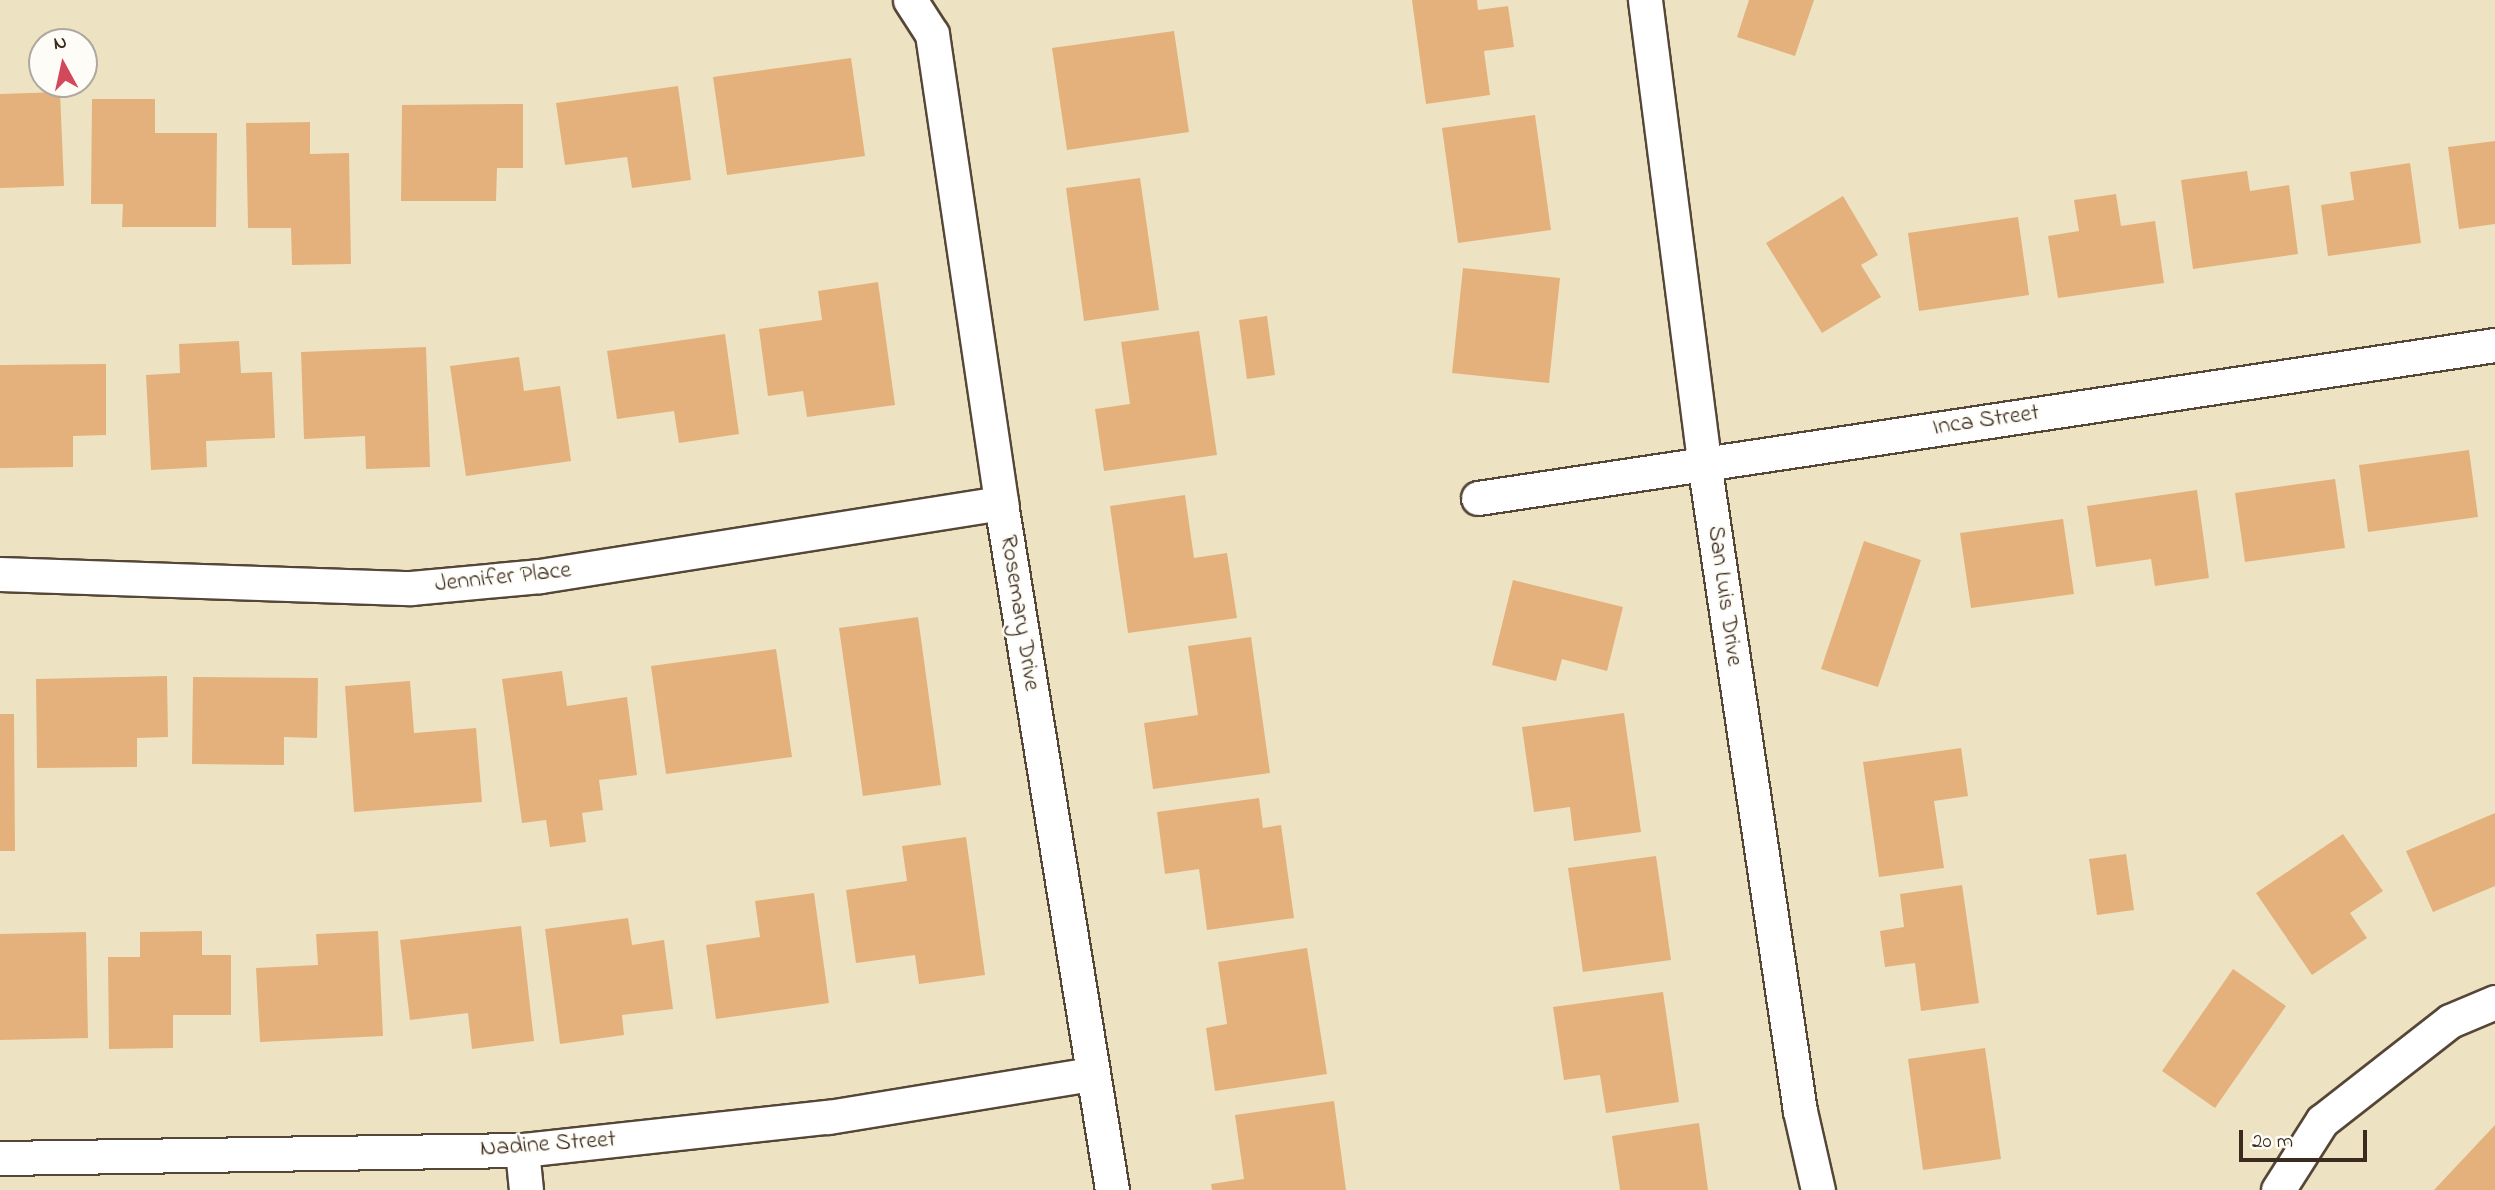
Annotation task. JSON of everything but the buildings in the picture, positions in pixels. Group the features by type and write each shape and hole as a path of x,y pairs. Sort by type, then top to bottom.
{"street":[{"name":"Rosemary Drive","path":"909,0 932,34 1001,503 1112,1190"},
{"name":"San Luis Drive","path":"1645,0 1704,462 1800,1111 1818,1190"},
{"name":"Inca Street","path":"1478,498 2495,345"},
{"name":"Jennifer Place","path":"0,574 411,588 540,576 1001,503"},
{"path":"2278,1190 2322,1121 2450,1021 2495,1002"},
{"name":"Nadine Street","path":"0,1158 522,1150 828,1116 1092,1074"},
{"path":"522,1150 526,1190"}]}
